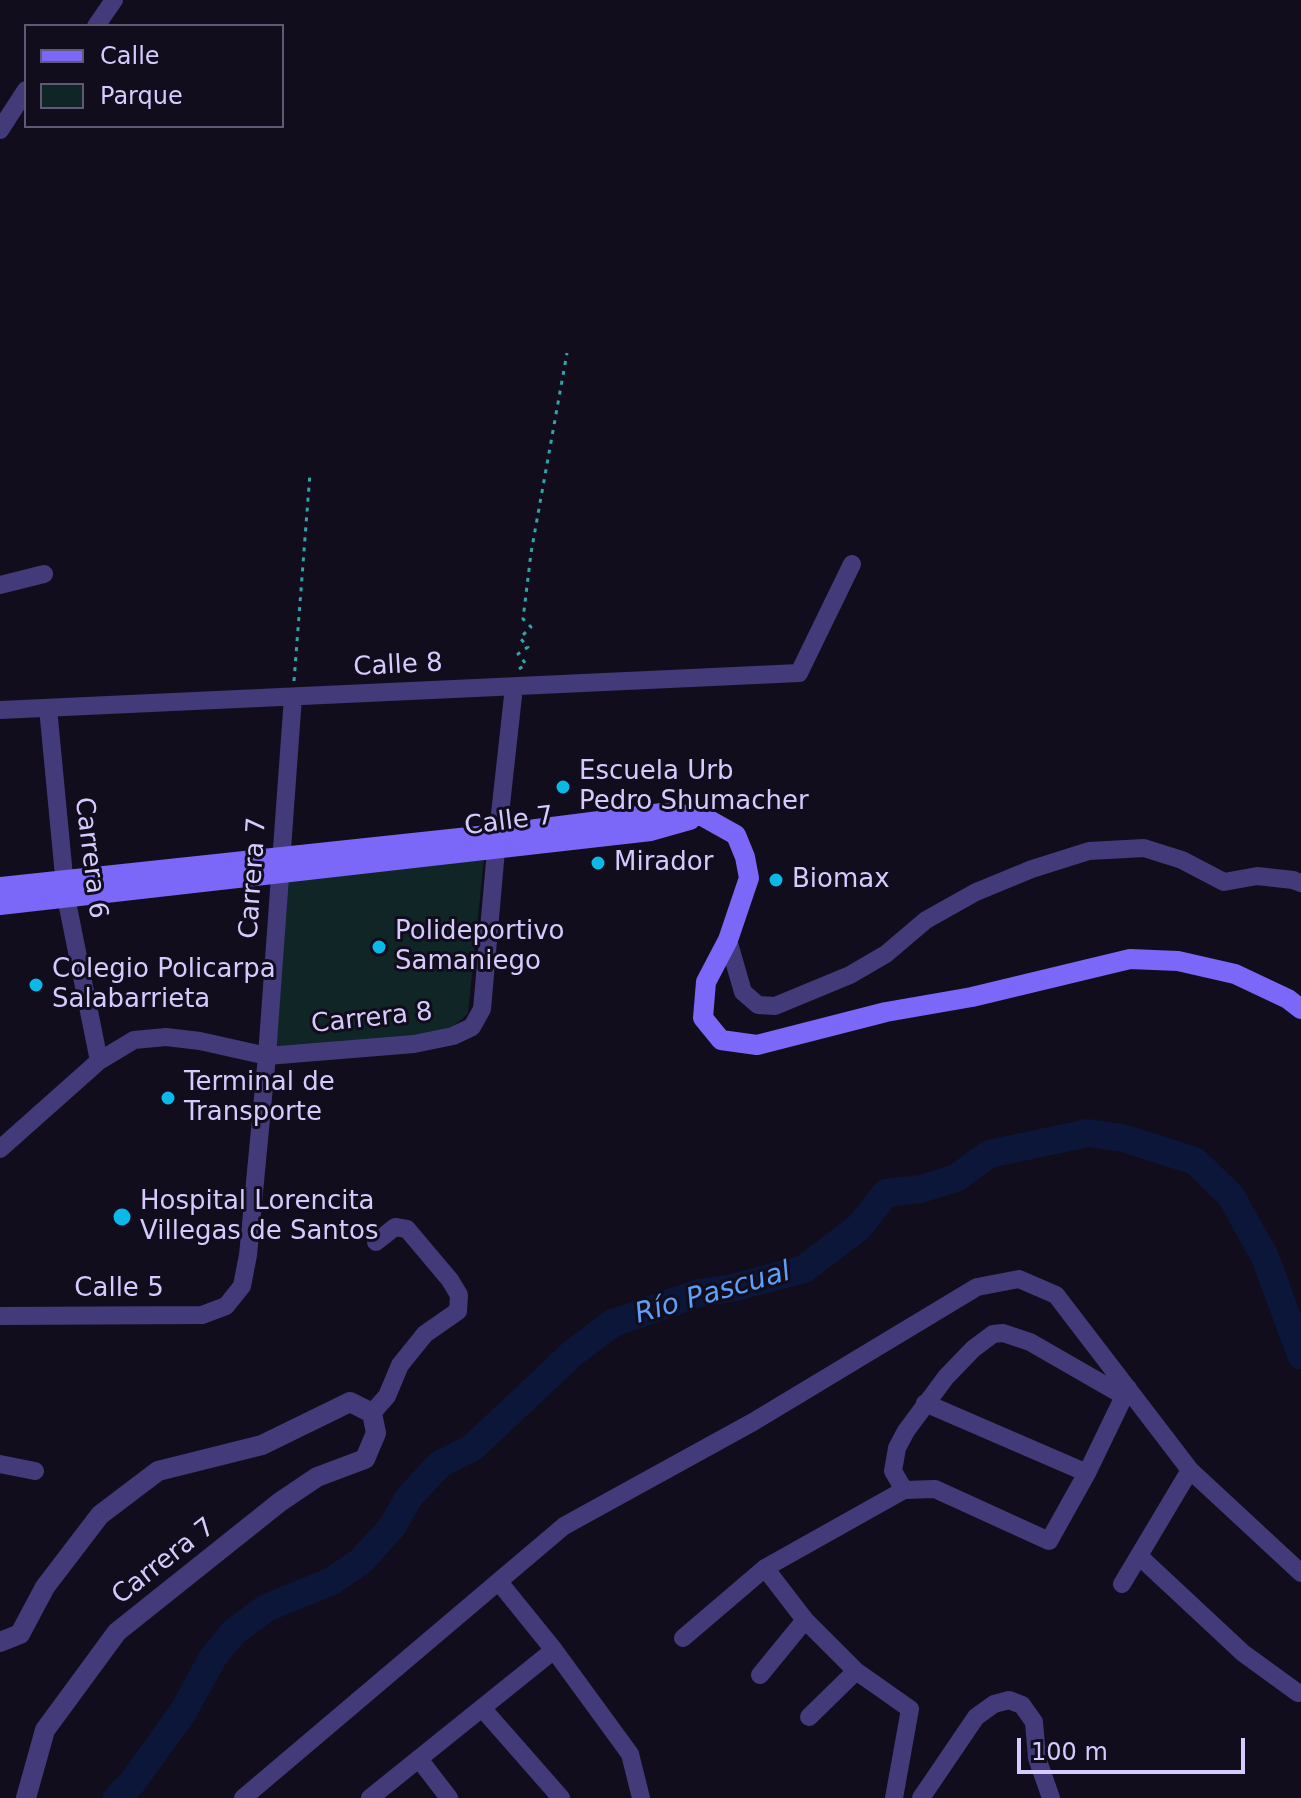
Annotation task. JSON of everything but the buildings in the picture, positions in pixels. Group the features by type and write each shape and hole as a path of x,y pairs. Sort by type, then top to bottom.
{"main road":[{"name":"Calle 7","path":"0,887 64,888 496,842 662,813 702,816 736,835 749,878 728,940"},
{"name":"Calle 7","path":"0,905 64,888"},
{"path":"728,940 706,982 703,1018 721,1040 757,1045 886,1012 972,997 1130,959 1178,961 1235,974 1288,999 1301,1009"}],"street":[{"path":"97,24 114,0"},
{"path":"0,130 24,93"},
{"name":"Calle 8","path":"0,710 799,673 852,564"},
{"path":"0,585 44,574"},
{"name":"Carrera 8","path":"0,1149 99,1061 134,1040 166,1037 200,1041 267,1056 414,1044 453,1036 472,1027 482,1009 496,842 514,687"},
{"name":"Carrera 7","path":"234,1298 242,1286 248,1255 267,1056 293,697"},
{"name":"Carrera 6","path":"48,708 64,888 99,1061"},
{"path":"728,940 743,992 758,1005 775,1006 850,975 886,954 926,920 976,892 1032,869 1089,851 1144,848 1182,860 1224,882 1257,876 1301,883"},
{"path":"0,1642 20,1634 45,1587 100,1515 158,1471 262,1445 350,1402 372,1413 387,1396 400,1365 425,1334 458,1311 459,1295 407,1229 395,1227 376,1242"},
{"path":"243,1798 564,1526 753,1422 977,1287 1019,1279 1056,1295 1126,1392 1190,1470 1301,1573"},
{"name":"Calle 5","path":"0,1316 202,1315 226,1306 234,1298"},
{"path":"904,1490 893,1471 897,1448 925,1403 973,1349 993,1334 1003,1333 1030,1342 1126,1392"},
{"path":"683,1638 765,1568 904,1490 935,1489 1049,1541 1087,1473 1126,1392"},
{"path":"925,1403 1087,1473"},
{"name":"Carrera 7","path":"26,1798 45,1730 117,1632 280,1502 317,1477 365,1459 376,1433 372,1413"},
{"path":"0,1464 35,1471"},
{"path":"1122,1584 1190,1470"},
{"path":"1139,1556 1243,1653 1298,1693"},
{"path":"765,1568 805,1620 856,1671 910,1709 894,1798"},
{"path":"499,1582 554,1650 630,1754 641,1798"},
{"path":"760,1675 805,1620"},
{"path":"370,1798 554,1650"},
{"path":"809,1717 856,1671"},
{"path":"921,1798 976,1717 994,1704 1009,1700 1022,1705 1034,1722 1037,1758 1047,1790 1032,1798"},
{"path":"482,1708 561,1798"},
{"path":"419,1759 449,1798"}],"path":[{"path":"514,687 524,678 516,671 526,664 518,654 528,647 520,638 531,627 523,619 531,553 567,353"},
{"path":"293,697 310,473"}],"green space":[{"name":"Polideportivo Samaniego","path":"484,859 468,1013 462,1019 432,1035 276,1051 287,881"}],"waterway":[{"name":"Río Pascual","path":"117,1798 131,1784 183,1712 213,1657 234,1632 266,1608 332,1581 361,1561 392,1527 409,1497 440,1464 472,1448 573,1353 613,1323 699,1293 732,1288 804,1269 859,1227 886,1193 921,1189 956,1178 989,1154 1088,1133 1123,1138 1195,1161 1231,1196 1265,1257 1301,1355"}],"place":[{"name":"Escuela Urb Pedro Shumacher","path":"563,787"},
{"name":"Mirador","path":"598,863"},
{"name":"Biomax","path":"776,880"},
{"name":"Polideportivo Samaniego","path":"379,947"},
{"name":"Colegio Policarpa Salabarrieta","path":"36,985"},
{"name":"Terminal de Transporte","path":"168,1098"},
{"name":"Hospital Lorencita Villegas de Santos","path":"122,1217"}]}
